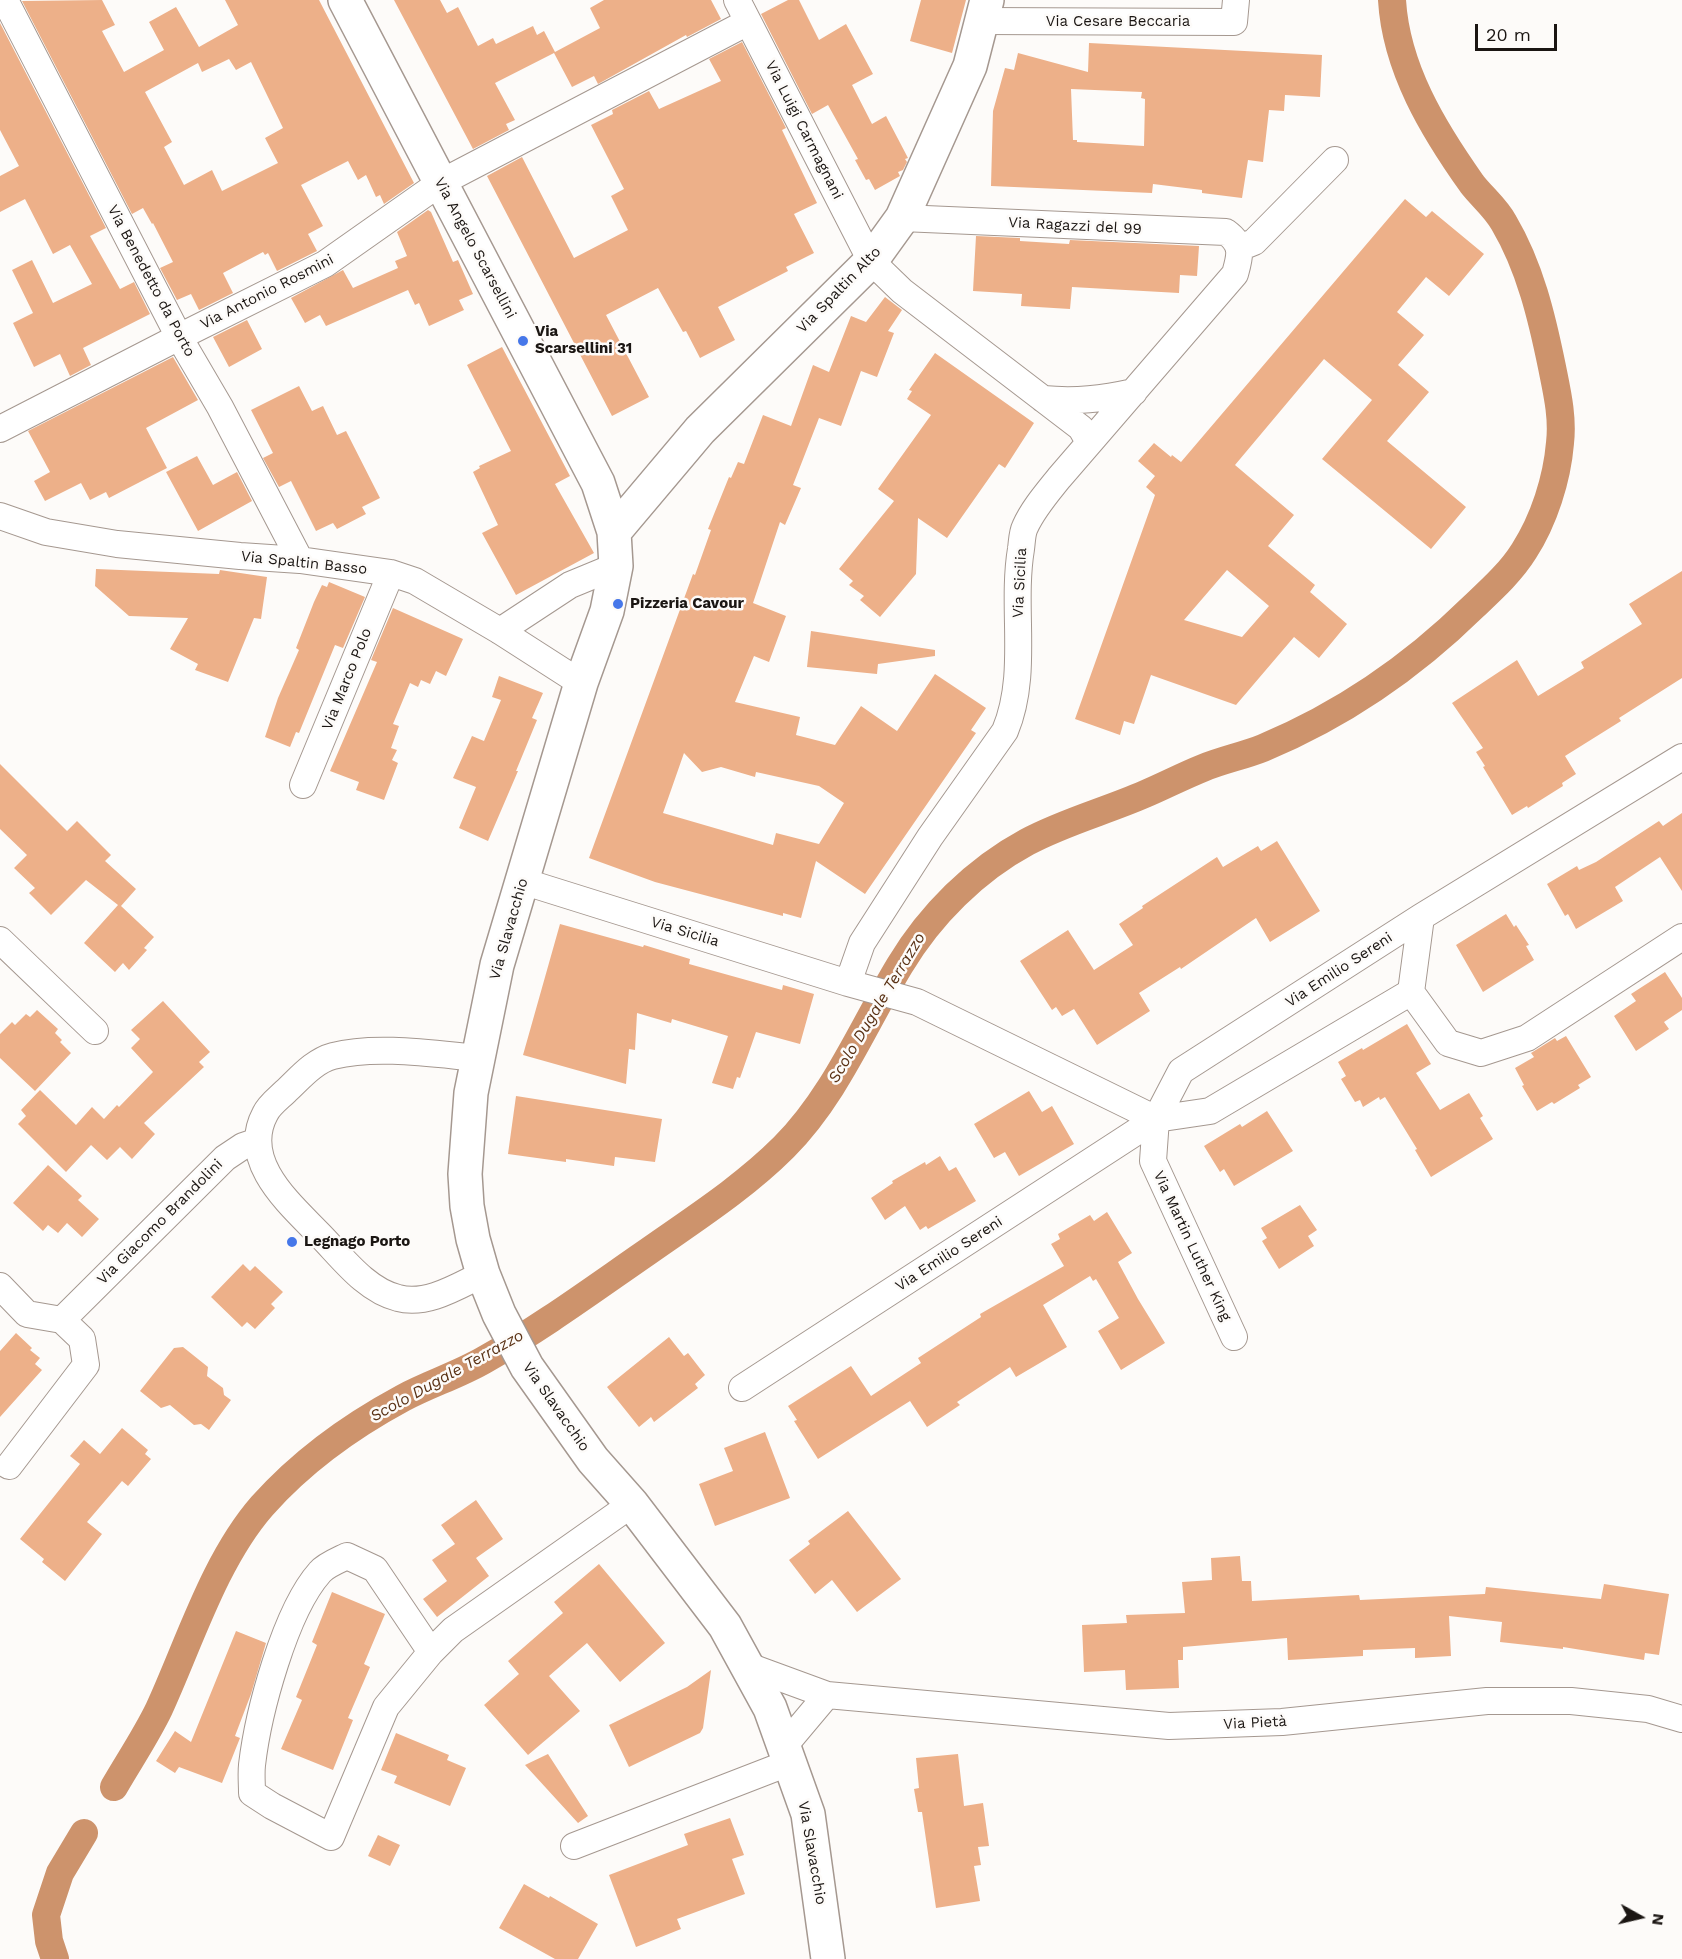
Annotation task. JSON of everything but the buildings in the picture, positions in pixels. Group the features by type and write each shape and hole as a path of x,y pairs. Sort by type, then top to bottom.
{"street":[{"name":"Via Benedetto da Porto","path":"5,0 179,337 220,407 300,560"},
{"name":"Via Angelo Scarsellini","path":"345,0 598,483 614,532"},
{"name":"Via Cesare Beccaria","path":"984,11 1234,22 1236,0"},
{"name":"Via Antonio Rosmini","path":"0,429 325,264 440,183 742,11"},
{"name":"Via Luigi Carmagnani","path":"742,11 871,261"},
{"name":"Via Spaltin Alto","path":"614,532 700,430 871,261 902,218 970,66 984,11"},
{"path":"871,261 902,291 1081,428 1089,442 1235,274 1239,248 1254,243 1335,160"},
{"name":"Via Ragazzi del 99","path":"902,218 1226,232 1234,238 1239,248"},
{"path":"1042,399 1071,402 1134,392"},
{"name":"Via Sicilia","path":"856,986 862,943 930,837 1005,732 1016,699 1018,566 1024,528 1042,498 1089,442"},
{"name":"Via Spaltin Basso","path":"0,516 46,532 117,544 300,560 391,573 415,581 500,631 581,683"},
{"name":"Via Slavacchio","path":"614,532 616,566 607,611 581,683 497,965 470,1103 465,1174 467,1206 483,1274 499,1314 527,1367 593,1460 632,1504 725,1626 770,1708 808,1814 828,1959"},
{"path":"500,631 570,585 616,566"},
{"name":"Via Marco Polo","path":"303,785 391,573"},
{"name":"Via Emilio Sereni","path":"1156,1119 1182,1071 1421,917 1682,757"},
{"name":"Via Sicilia","path":"522,881 856,986 917,1002 1156,1119"},
{"name":"Via Emilio Sereni","path":"742,1388 1156,1119 1210,1111 1411,992 1421,917"},
{"path":"1411,992 1448,1043 1481,1053 1527,1038 1682,938"},
{"path":"5,955 94,1031"},
{"path":"478,1058 412,1052 355,1052 330,1057 307,1070 266,1112 259,1128 258,1141 259,1155 277,1190 358,1274 377,1290 398,1298 416,1300 434,1296 483,1274"},
{"name":"Via Martin Luther King","path":"1156,1119 1153,1161 1234,1337"},
{"name":"Via Giacomo Brandolini","path":"62,1320 225,1158 243,1146 258,1141"},
{"path":"0,1286 27,1314 62,1320 82,1339 86,1365 9,1466"},
{"path":"431,1652 375,1569 347,1556 321,1570 301,1600 280,1650 260,1718 252,1767 252,1793 331,1837 386,1707 431,1652 453,1630 632,1504"},
{"name":"Via Pietà","path":"748,1666 826,1695 1169,1726 1282,1722 1487,1701 1582,1702 1648,1709 1682,1719"},
{"path":"574,1846 788,1754 826,1695"}],"waterway":[{"name":"Scolo Dugale Terrazzo","path":"114,1787 159,1709 216,1577 245,1528 277,1490 310,1459 365,1420 413,1393 474,1365 545,1323 751,1177 784,1147 818,1106 912,947 940,911 972,880 1008,853 1041,835 1152,791 1210,765 1263,748 1348,705 1426,650 1494,587 1519,559 1538,526 1548,499 1556,471 1560,443 1559,405 1544,330 1528,275 1504,223 1472,184 1444,142 1419,97 1401,50 1392,0"},
{"name":"Scolo Dugale Terrazzo","path":"55,1959 49,1941 46,1915 60,1873 84,1833"}],"place":[{"name":"Via Scarsellini 31","path":"523,341"},
{"name":"Pizzeria Cavour","path":"618,604"},
{"name":"Legnago Porto","path":"292,1242"}]}
